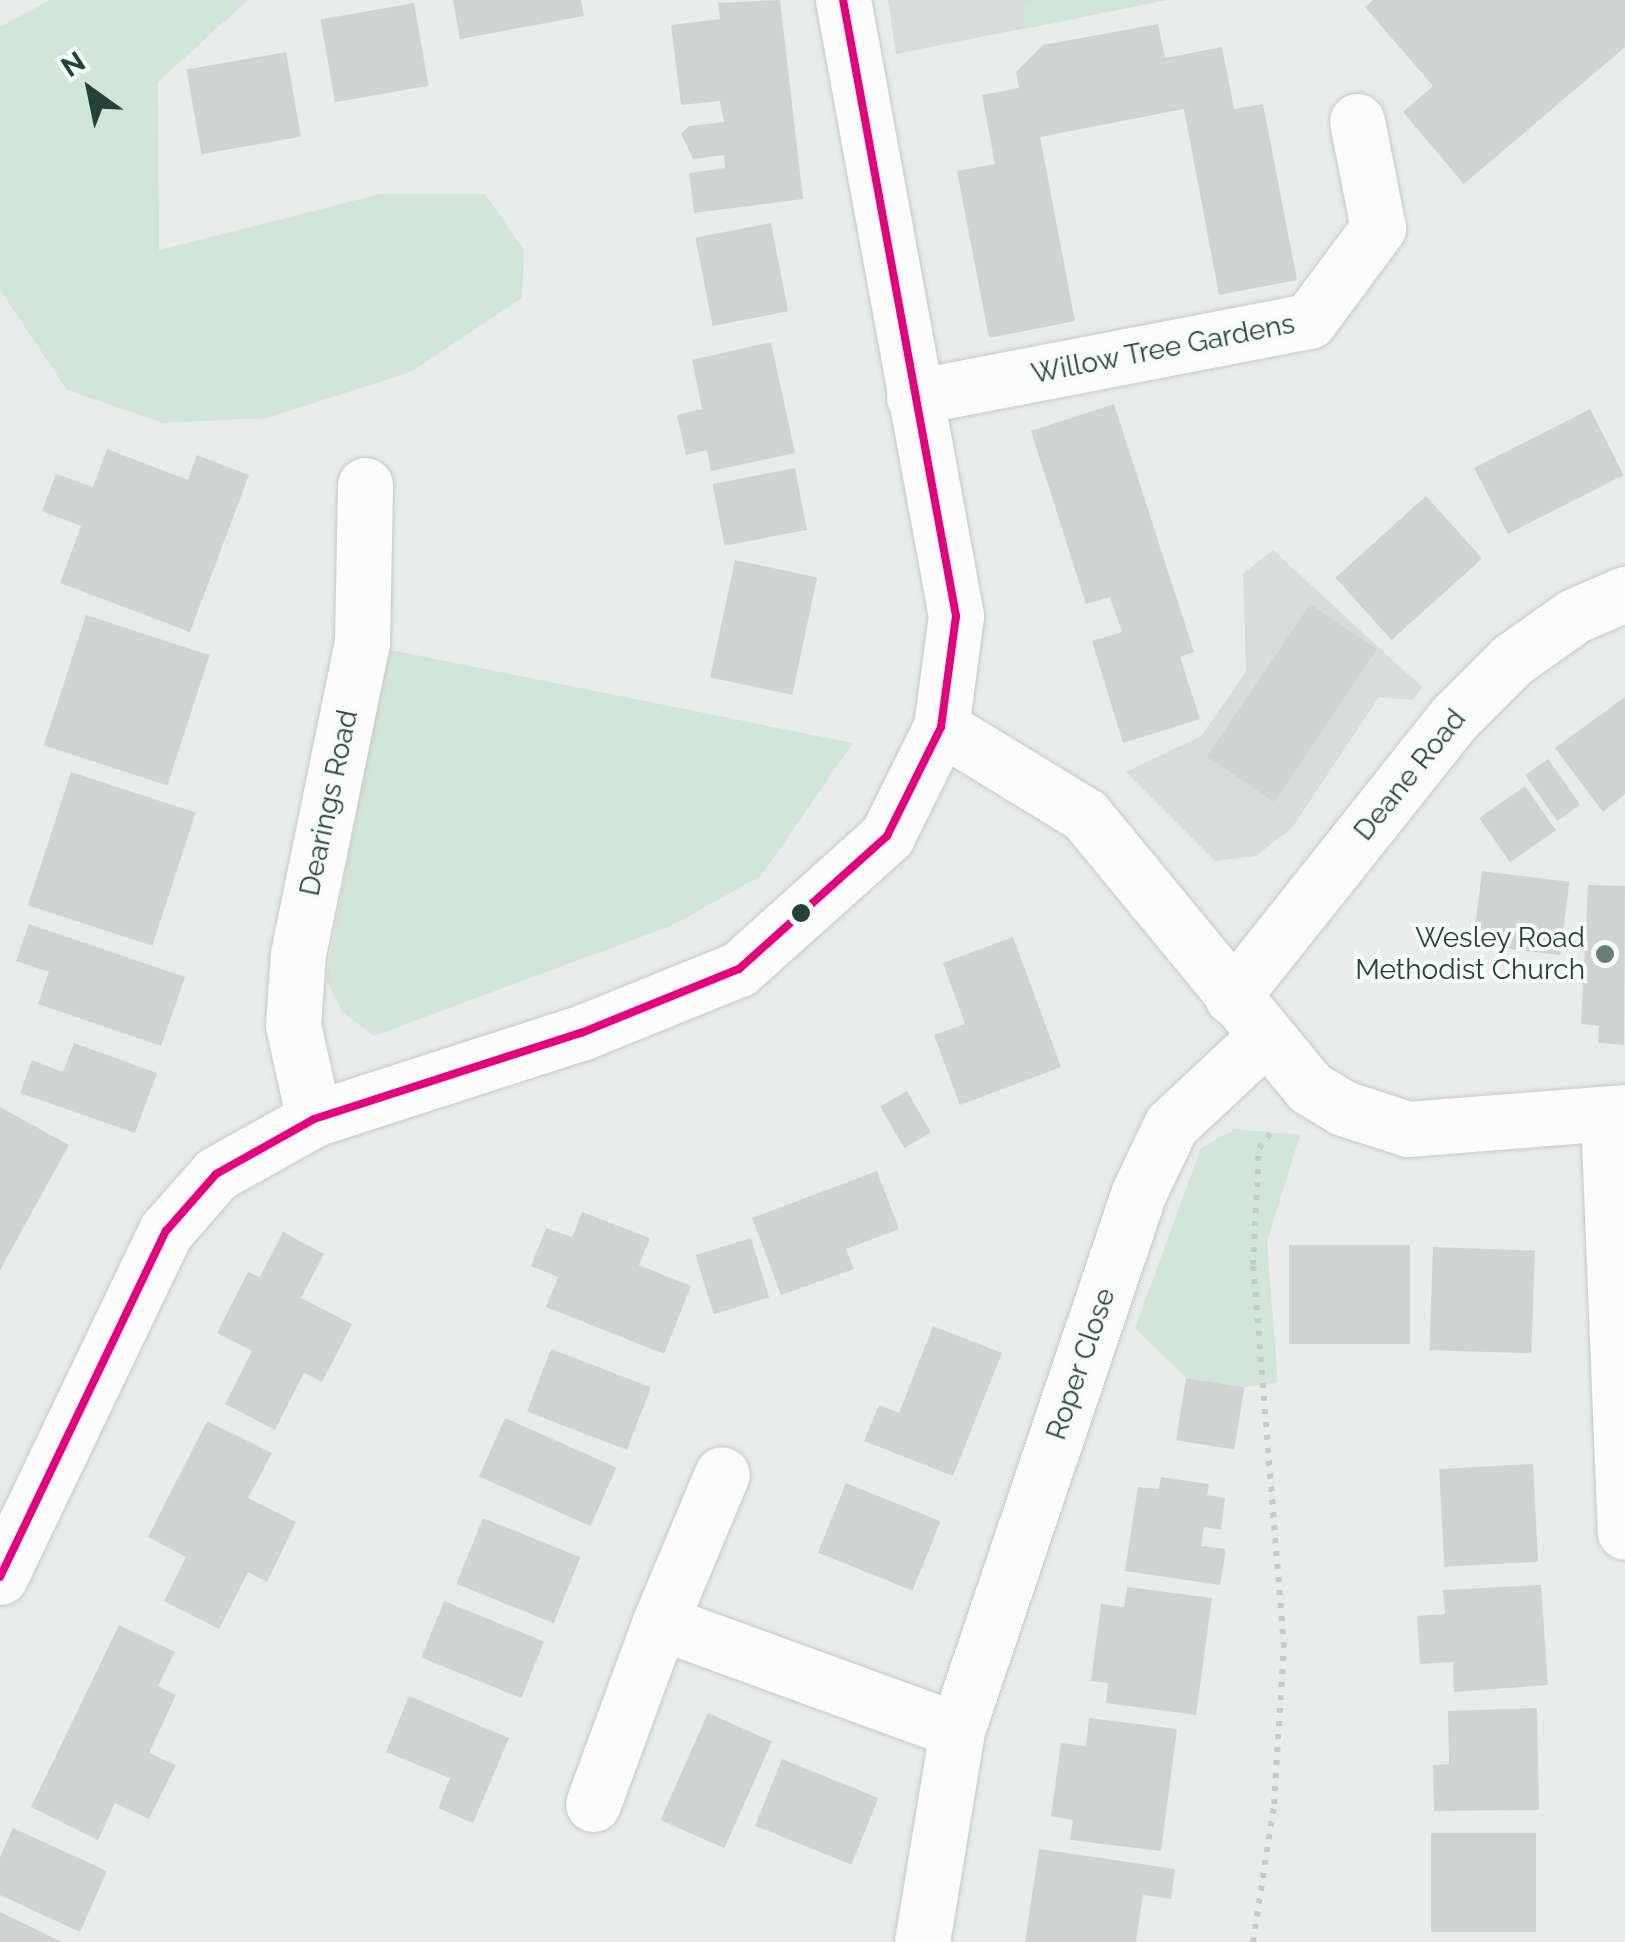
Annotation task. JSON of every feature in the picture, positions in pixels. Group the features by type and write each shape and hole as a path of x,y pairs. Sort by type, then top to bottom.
{"street":[{"path":"0,1577 166,1231 216,1174 314,1119 581,1033 739,969 809,914 887,836 941,727 956,616 843,0"},
{"name":"Willow Tree Gardens","path":"914,397 1309,321 1378,228 1357,121"},
{"name":"Dearings Road","path":"314,1119 293,1026 296,990 362,643 366,485"},
{"name":"Deane Road","path":"1249,1016 1455,717 1512,660 1574,616 1625,594"},
{"path":"941,727 1085,815 1310,1088 1408,1129 1617,1113 1625,1532"},
{"name":"Roper Close","path":"922,1942 956,1730 1139,1192 1171,1125 1249,1016"},
{"path":"593,1804 660,1622 722,1474"},
{"path":"660,1622 956,1730"}],"path":[{"path":"1253,1942 1274,1804 1284,1647 1253,1265 1259,1148 1310,1088"}],"shaded area":[{"path":"888,0 1166,0 896,54"},
{"path":"1273,550 1422,687 1413,700 1379,697 1292,828 1256,856 1215,861 1126,772 1201,736 1246,672 1243,574"}],"green space":[{"path":"50,0 248,0 158,82 159,250 380,194 485,194 524,250 522,298 411,372 267,418 163,423 67,390 0,290 0,27"},
{"path":"1166,0 1025,29 1024,3"},
{"path":"386,649 853,743 761,876 673,925 374,1036 342,1012 326,979"},
{"path":"1235,1129 1300,1135 1267,1242 1278,1383 1244,1387 1186,1378 1135,1328 1201,1148"}],"building":[{"path":"453,0 581,0 584,16 460,39"},
{"path":"780,0 803,199 694,213 689,173 725,168 724,155 693,159 681,134 689,126 724,122 720,101 681,105 671,25 720,19 718,3"},
{"path":"1373,0 1625,0 1625,47 1464,184 1403,112 1433,86 1365,7"},
{"path":"414,3 429,86 335,102 320,19"},
{"path":"1158,24 1165,58 1222,47 1234,109 1263,104 1297,280 1219,295 1184,109 1040,137 1075,321 989,338 957,171 995,164 982,95 1019,88 1016,72 1043,45"},
{"path":"286,52 301,137 201,154 187,70"},
{"path":"771,223 788,311 713,326 695,238"},
{"path":"771,342 795,453 711,471 707,450 686,455 677,415 702,409 692,360"},
{"path":"1114,404 1194,652 1180,657 1200,719 1123,743 1092,641 1122,632 1110,597 1086,604 1031,431"},
{"path":"1590,409 1624,475 1508,534 1474,468"},
{"path":"107,449 188,480 197,455 249,475 190,632 60,583 81,526 42,511 56,474 93,487"},
{"path":"795,468 807,530 725,546 713,484"},
{"path":"1426,496 1482,558 1392,640 1335,578"},
{"path":"735,560 817,577 792,695 710,677"},
{"path":"1310,604 1377,649 1274,802 1207,757"},
{"path":"86,615 210,655 167,785 44,745"},
{"path":"1625,697 1625,794 1603,812 1555,748"},
{"path":"1548,759 1580,805 1557,821 1525,775"},
{"path":"71,772 196,812 152,946 28,905"},
{"path":"1525,786 1556,830 1510,862 1479,818"},
{"path":"1482,871 1569,882 1560,955 1473,944"},
{"name":"Wesley Road Methodist Church","path":"1588,885 1625,886 1624,1045 1598,1043 1599,1026 1581,1024"},
{"path":"29,924 185,977 161,1046 38,1004 49,972 16,961"},
{"path":"1013,937 1061,1067 960,1105 934,1035 965,1024 943,963"},
{"path":"74,1043 157,1073 135,1133 20,1093 32,1060 63,1072"},
{"path":"907,1091 931,1133 904,1148 880,1106"},
{"path":"0,1107 69,1145 0,1270"},
{"path":"877,1171 899,1229 846,1249 854,1269 781,1295 752,1218"},
{"path":"582,1212 650,1238 639,1265 691,1286 664,1354 546,1307 558,1277 531,1266 546,1228 572,1237"},
{"path":"283,1232 324,1254 301,1298 352,1324 322,1382 304,1373 275,1430 225,1404 252,1351 217,1333 248,1272 260,1277"},
{"path":"751,1238 769,1297 714,1314 696,1255"},
{"path":"1289,1245 1410,1245 1410,1344 1289,1344"},
{"path":"1433,1247 1535,1251 1531,1353 1429,1350"},
{"path":"933,1326 1002,1353 953,1476 864,1441 879,1405 899,1413"},
{"path":"551,1349 651,1387 627,1450 527,1412"},
{"path":"1186,1378 1244,1387 1234,1449 1176,1440"},
{"path":"505,1418 616,1468 590,1526 479,1476"},
{"path":"207,1421 272,1453 248,1498 296,1522 267,1582 248,1572 219,1629 164,1601 186,1557 148,1537"},
{"path":"1533,1464 1538,1562 1444,1567 1439,1469"},
{"path":"1161,1477 1209,1484 1207,1495 1225,1498 1221,1530 1204,1527 1201,1546 1226,1549 1220,1585 1125,1571 1138,1487 1159,1489"},
{"path":"846,1483 941,1521 912,1591 818,1553"},
{"path":"483,1518 580,1557 554,1623 456,1584"},
{"path":"1541,1585 1548,1685 1454,1692 1453,1662 1420,1664 1417,1616 1445,1614 1443,1590"},
{"path":"1127,1587 1212,1598 1196,1715 1106,1703 1108,1683 1091,1681 1101,1604 1124,1607"},
{"path":"444,1601 544,1641 521,1698 421,1658"},
{"path":"119,1625 175,1652 158,1686 176,1695 149,1753 176,1765 149,1819 115,1803 98,1840 31,1807"},
{"path":"409,1696 509,1738 473,1823 438,1808 450,1778 386,1752"},
{"path":"1537,1708 1539,1810 1434,1811 1433,1765 1449,1764 1448,1711"},
{"path":"708,1713 772,1741 724,1848 660,1820"},
{"path":"1089,1718 1177,1729 1161,1851 1070,1840 1073,1820 1051,1816 1061,1743 1086,1746"},
{"path":"782,1759 878,1798 851,1865 755,1826"},
{"path":"13,1828 107,1871 80,1932 0,1895 0,1857"},
{"path":"1431,1833 1536,1833 1536,1932 1431,1932"},
{"path":"1039,1849 1175,1869 1171,1899 1143,1895 1136,1942 1025,1942"},
{"path":"0,1912 62,1942 0,1942"}],"transit line":[{"path":"0,1577 166,1231 216,1174 314,1119 581,1033 739,969 887,836 941,727 956,616 843,0"}],"place":[{"name":"Wesley Road Methodist Church","path":"1605,954"}]}
